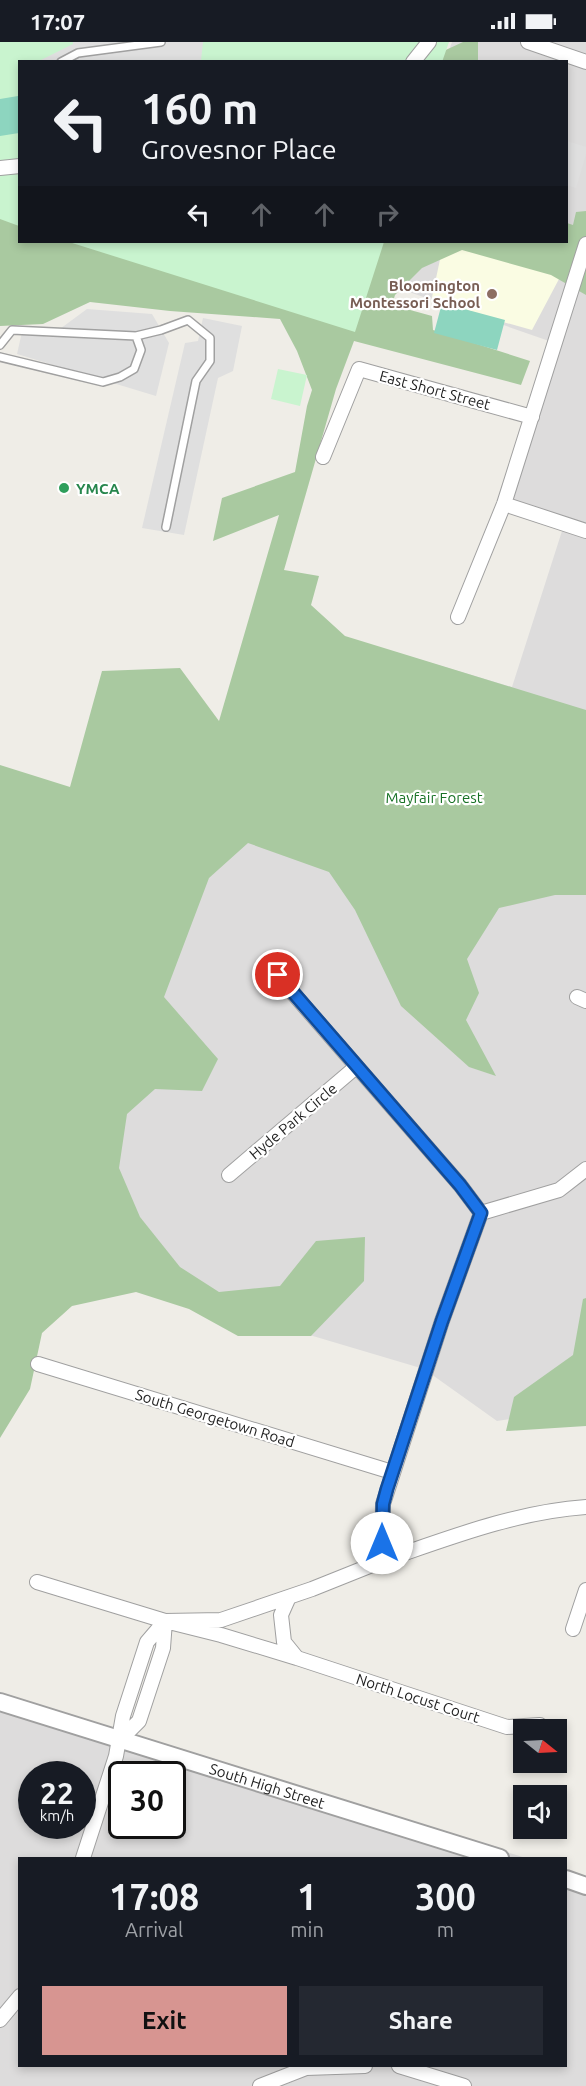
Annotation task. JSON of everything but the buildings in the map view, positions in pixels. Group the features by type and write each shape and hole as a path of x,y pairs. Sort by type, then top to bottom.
{"street":[{"path":"415,60 429,42"},
{"path":"528,42 586,62"},
{"path":"0,168 18,166"},
{"path":"458,617 504,504 586,244"},
{"name":"East Short Street","path":"324,457 359,369 532,417"},
{"path":"504,504 586,531"},
{"path":"278,975 460,1185 481,1213"},
{"name":"Hyde Park Circle","path":"229,1175 356,1067"},
{"path":"481,1213 559,1190 586,1169"},
{"path":"382,1561 383,1504 392,1472 481,1213"},
{"name":"South Georgetown Road","path":"38,1364 392,1472"},
{"path":"83,1857 121,1739 123,1716 147,1642 165,1621 221,1620 473,1529 554,1509 586,1507"},
{"name":"North Locust Court","path":"38,1582 297,1658 507,1727 513,1727"},
{"path":"573,1629 586,1590"},
{"path":"289,1597 281,1616 284,1642 297,1658"},
{"name":"South High Street","path":"0,1702 497,1857"},
{"path":"567,1879 586,1886"},
{"path":"0,2020 18,1998"},
{"path":"260,2086 306,2068 335,2067"},
{"path":"402,2067 464,2086"}],"lane":[{"path":"65,60 78,53 161,42"},
{"path":"0,345 12,330 135,336 188,320 210,338 210,361 196,381 166,527"},
{"path":"0,357 103,382 120,377 134,369 141,350 135,336"}],"shaded area":[{"path":"73,42 203,42 201,60 41,60"},
{"path":"452,42 586,42 586,1407 497,1421 424,1369 57,1260 285,619 512,687 562,531 495,508 549,341 372,279 384,243 568,243 568,60 445,60"},
{"path":"568,141 586,147 576,188 568,185"},
{"name":"Bloomington Montessori School","path":"480,246 585,266 559,279 532,330 431,302 442,250"},
{"path":"87,309 152,314 169,343 156,396 17,354 22,332 49,337"},
{"path":"203,318 242,326 233,371 218,378 184,535 142,528 185,343 198,341"},
{"path":"0,1700 523,1857 18,1857 18,2067 567,2067 567,1870 586,1876 586,2086 0,2086"}],"green space":[{"path":"0,42 449,42 443,60 18,60 18,226 0,219"},
{"path":"463,42 478,42 478,60 435,60 437,54"},
{"path":"18,96 18,133 0,136 0,99"},
{"name":"Mayfair Forest","path":"18,172 18,243 568,243 568,223 573,225 576,212 586,211 586,295 551,275 462,250 422,268 395,295 392,305 432,316 433,330 530,361 521,385 354,341 336,389 284,570 319,576 311,605 345,636 586,710 586,895 555,895 499,908 467,959 479,993 466,1020 496,1076 469,1067 401,1006 355,910 329,872 248,843 209,878 164,997 218,1059 202,1091 155,1089 127,1114 119,1168 140,1217 180,1267 219,1292 280,1286 316,1241 365,1237 364,1281 311,1336 238,1336 189,1309 136,1292 72,1306 42,1333 30,1389 0,1438 0,765 70,787 102,671 180,668 219,721 279,515 213,541 222,498 295,472 312,390 297,351 280,319 170,311 90,302 43,324 0,326 0,175"},
{"path":"72,243 384,243 355,332"},
{"path":"442,303 505,320 497,350 434,333"},
{"path":"278,369 307,375 300,406 271,399"},
{"path":"586,1298 586,1426 506,1431 514,1397 573,1355 583,1299"}],"place":[{"name":"Bloomington Montessori School","path":"492,294"},
{"name":"YMCA","path":"64,488"}],"route":[{"path":"278,975 460,1185 481,1213 442,1321 387,1489 383,1504 382,1543"}]}
